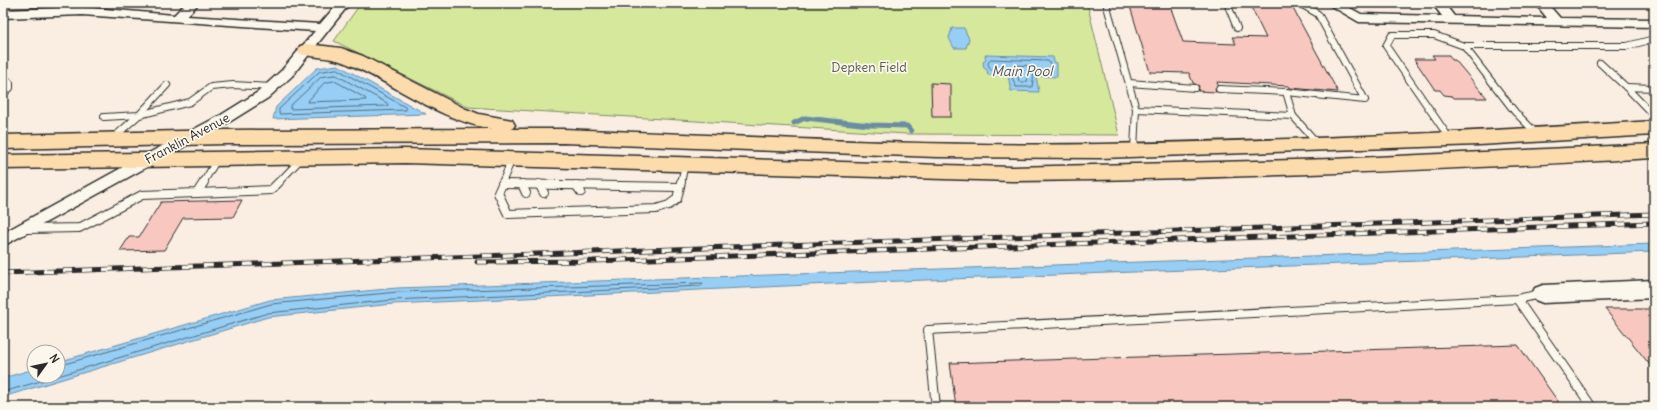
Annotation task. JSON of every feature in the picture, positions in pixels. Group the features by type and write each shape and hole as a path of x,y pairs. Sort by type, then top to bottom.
{"highway":[{"path":"307,50 341,54 356,60 453,111 476,120 564,136"},
{"path":"3,142 189,138 564,136 936,150 1134,150 1450,139 1654,128"},
{"path":"3,162 405,156 1012,174 1080,174 1298,168 1654,151"}],"street":[{"path":"177,19 192,3"},
{"name":"Franklin Avenue","path":"3,240 148,159 189,138 249,104 274,87 307,50 344,3"},
{"path":"1332,3 1359,18 1654,23"},
{"path":"1438,3 1451,20"},
{"path":"1541,3 1556,22"},
{"path":"3,14 82,11 177,19 325,28"},
{"path":"1543,294 1654,289"}],"lane":[{"path":"1106,3 1136,109 1134,150"},
{"path":"1227,3 1237,28"},
{"path":"1219,89 1286,92 1365,100 1318,14 1299,3"},
{"path":"1450,139 1386,46 1392,35 1434,35 1446,38 1464,46 1636,46 1650,39 1654,39"},
{"path":"1464,46 1515,112 1537,135"},
{"path":"1600,63 1654,116"},
{"path":"3,80 7,80 10,83 10,88 3,94"},
{"path":"1129,83 1195,88"},
{"path":"110,140 139,116 167,85"},
{"path":"104,117 139,116 190,102 211,87 233,85 274,87"},
{"path":"1626,87 1654,88"},
{"path":"1286,92 1293,116 1318,144"},
{"path":"1136,109 1293,116"},
{"path":"22,229 80,228 142,195 271,190 303,157"},
{"path":"197,193 218,158"},
{"path":"512,159 498,193 508,214 537,213 553,209 656,209 669,206 677,199 685,164"},
{"path":"502,184 679,187"},
{"path":"522,184 526,193"},
{"path":"539,184 544,193"},
{"path":"576,185 581,192"},
{"path":"597,185 601,192"},
{"path":"533,205 537,213"},
{"path":"936,407 928,330 1517,299 1543,294"},
{"path":"1517,299 1592,407"}],"green space":[{"name":"Depken Field","path":"361,3 1087,3 1119,135 906,134 468,107 334,41"}],"water":[{"path":"952,28 964,28 969,39 966,48 954,48 949,38"},
{"name":"Main Pool","path":"985,55 1053,57 1054,62 1057,63 1057,77 1036,76 1039,92 1011,91 1008,75 988,75 987,70 984,68 983,62 986,60"},
{"path":"338,65 426,114 273,119 276,107 317,68"},
{"path":"1654,244 1654,252 874,282 393,304 268,317 66,378 66,360 270,300 397,288"},
{"path":"26,371 26,384 46,384 3,397 3,378"}],"building":[{"path":"1129,3 1169,3 1183,42 1236,44 1232,37 1266,38 1249,3 1290,3 1338,92 1290,88 1289,86 1217,82 1218,85 1215,88 1216,92 1198,91 1199,86 1193,83 1189,73 1150,72"},
{"path":"1432,55 1449,55 1487,98 1454,98 1452,96 1444,95 1440,90 1435,90 1414,59 1435,59"},
{"path":"931,83 951,84 951,117 932,117"},
{"path":"242,200 233,217 183,218 164,250 120,251 129,237 139,237 161,202"},
{"path":"1605,309 1654,309 1654,370"},
{"path":"1518,345 1562,407 956,407 950,363"}],"waterway":[{"path":"794,123 805,118 870,125 907,126 911,131"}],"railway":[{"path":"3,273 1654,214"},
{"path":"477,262 593,261 1654,223"}]}
